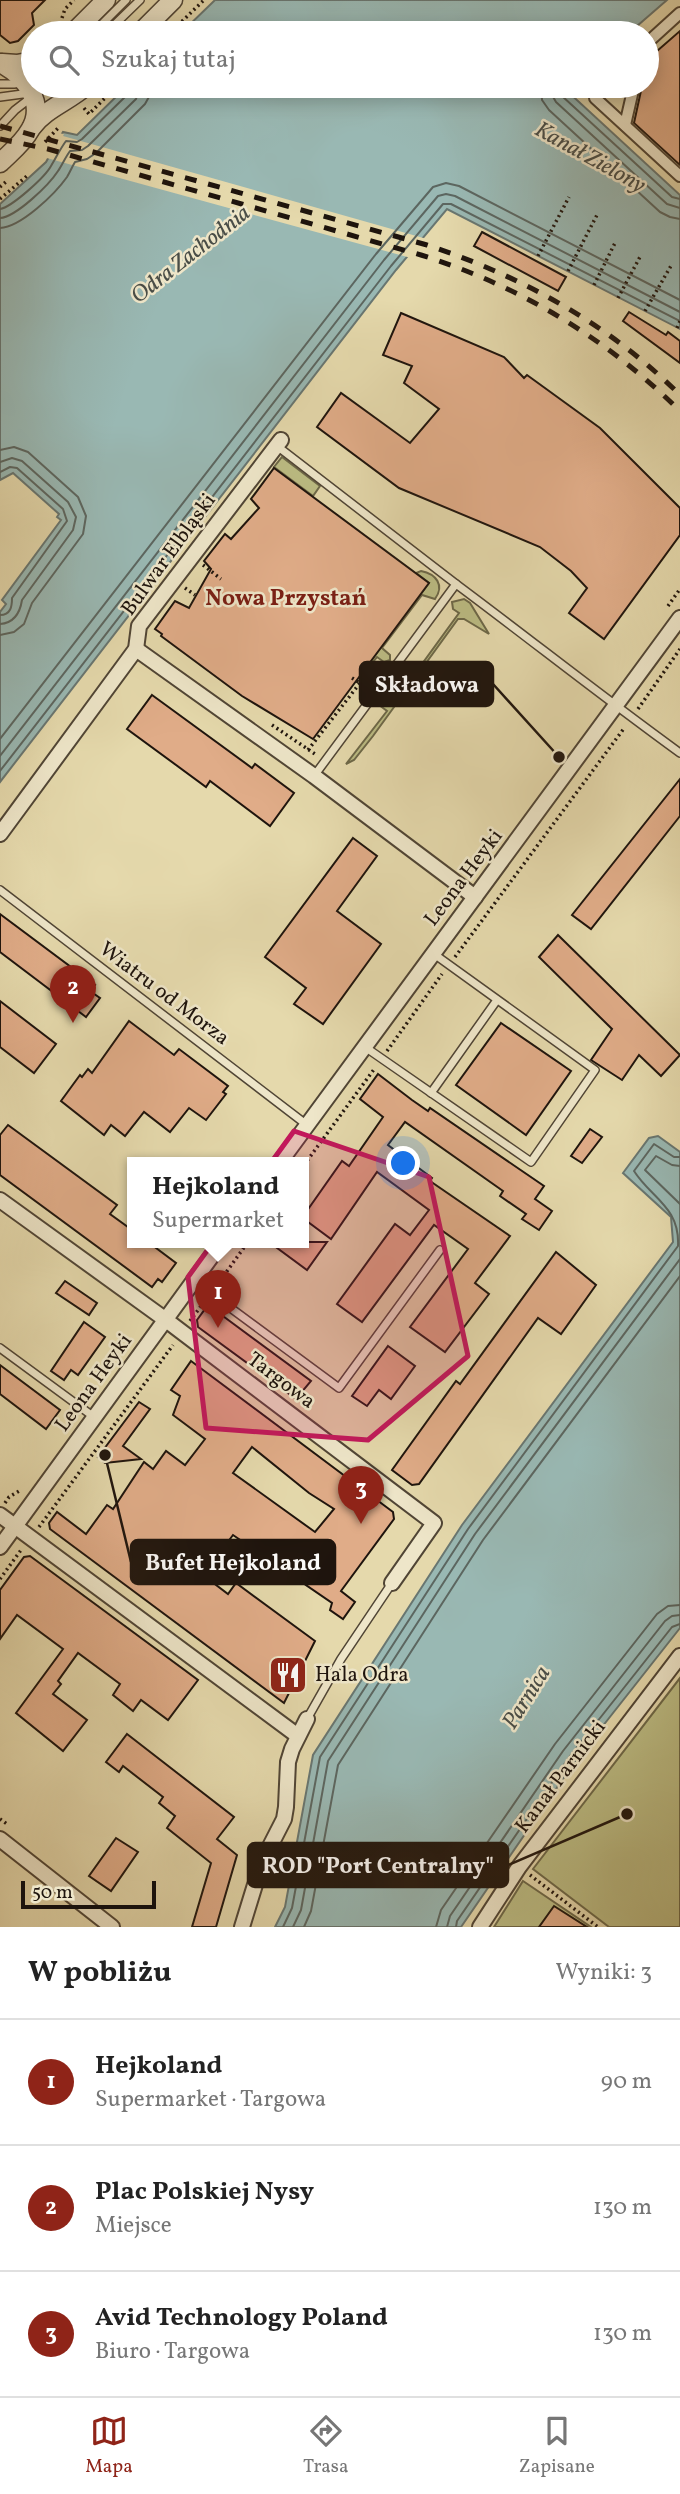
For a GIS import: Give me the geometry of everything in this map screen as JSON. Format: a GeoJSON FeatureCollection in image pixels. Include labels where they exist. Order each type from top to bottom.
{"type":"FeatureCollection","features":[{"type":"Feature","properties":{"kind":"street"},"geometry":{"type":"LineString","coordinates":[[85,21],[106,0]]}},
{"type":"Feature","properties":{"kind":"street"},"geometry":{"type":"LineString","coordinates":[[151,21],[173,0]]}},
{"type":"Feature","properties":{"kind":"street"},"geometry":{"type":"LineString","coordinates":[[659,32],[680,13]]}},
{"type":"Feature","properties":{"kind":"street"},"geometry":{"type":"LineString","coordinates":[[0,63],[21,63]]}},
{"type":"Feature","properties":{"kind":"street"},"geometry":{"type":"LineString","coordinates":[[0,63],[21,77]]}},
{"type":"Feature","properties":{"kind":"street"},"geometry":{"type":"LineString","coordinates":[[32,127],[35,98]]}},
{"type":"Feature","properties":{"kind":"street"},"geometry":{"type":"LineString","coordinates":[[8,168],[32,127],[46,113],[70,98]]}},
{"type":"Feature","properties":{"kind":"street"},"geometry":{"type":"LineString","coordinates":[[595,98],[680,176]]}},
{"type":"Feature","properties":{"kind":"street"},"geometry":{"type":"LineString","coordinates":[[625,125],[631,98]]}},
{"type":"Feature","properties":{"kind":"street","name":"Bulwar Elbląski"},"geometry":{"type":"LineString","coordinates":[[0,834],[136,649],[139,626],[279,443]]}},
{"type":"Feature","properties":{"kind":"street","name":"Leona Heyki"},"geometry":{"type":"LineString","coordinates":[[284,1157],[680,618]]}},
{"type":"Feature","properties":{"kind":"street"},"geometry":{"type":"LineString","coordinates":[[136,649],[314,776],[475,897]]}},
{"type":"Feature","properties":{"kind":"street","name":"Targowa"},"geometry":{"type":"LineString","coordinates":[[0,1200],[183,1332],[434,1523],[392,1583]]}},
{"type":"Feature","properties":{"kind":"street","name":"Leona Heyki"},"geometry":{"type":"LineString","coordinates":[[0,1547],[218,1248]]}},
{"type":"Feature","properties":{"kind":"street"},"geometry":{"type":"LineString","coordinates":[[0,1515],[298,1736]]}},
{"type":"Feature","properties":{"kind":"street","name":"Kanał Parnicki"},"geometry":{"type":"LineString","coordinates":[[480,1927],[519,1867],[680,1656]]}},
{"type":"Feature","properties":{"kind":"street"},"geometry":{"type":"LineString","coordinates":[[242,1927],[262,1861],[284,1819],[288,1762],[307,1719]]}},
{"type":"Feature","properties":{"kind":"street"},"geometry":{"type":"LineString","coordinates":[[0,1839],[112,1927]]}},
{"type":"Feature","properties":{"kind":"lane"},"geometry":{"type":"LineString","coordinates":[[105,21],[126,0]]}},
{"type":"Feature","properties":{"kind":"lane"},"geometry":{"type":"LineString","coordinates":[[118,21],[139,0]]}},
{"type":"Feature","properties":{"kind":"lane"},"geometry":{"type":"LineString","coordinates":[[0,84],[21,85]]}},
{"type":"Feature","properties":{"kind":"lane"},"geometry":{"type":"LineString","coordinates":[[2,98],[21,91]]}},
{"type":"Feature","properties":{"kind":"lane"},"geometry":{"type":"LineString","coordinates":[[0,126],[25,98]]}},
{"type":"Feature","properties":{"kind":"lane"},"geometry":{"type":"LineString","coordinates":[[279,443],[456,584],[680,753]]}},
{"type":"Feature","properties":{"kind":"lane"},"geometry":{"type":"LineString","coordinates":[[314,776],[456,584]]}},
{"type":"Feature","properties":{"kind":"lane","name":"Wiatru od Morza"},"geometry":{"type":"LineString","coordinates":[[0,890],[307,1125]]}},
{"type":"Feature","properties":{"kind":"lane"},"geometry":{"type":"LineString","coordinates":[[365,1047],[531,1162],[595,1070],[433,954]]}},
{"type":"Feature","properties":{"kind":"lane"},"geometry":{"type":"LineString","coordinates":[[431,1093],[497,1000]]}},
{"type":"Feature","properties":{"kind":"lane"},"geometry":{"type":"LineString","coordinates":[[194,1281],[339,1388],[440,1251]]}},
{"type":"Feature","properties":{"kind":"lane"},"geometry":{"type":"LineString","coordinates":[[0,1348],[95,1418]]}},
{"type":"Feature","properties":{"kind":"lane"},"geometry":{"type":"LineString","coordinates":[[307,1719],[341,1659],[392,1583]]}},
{"type":"Feature","properties":{"kind":"path"},"geometry":{"type":"LineString","coordinates":[[182,21],[204,0]]}},
{"type":"Feature","properties":{"kind":"path"},"geometry":{"type":"LineString","coordinates":[[82,107],[89,114],[105,98]]}},
{"type":"Feature","properties":{"kind":"path"},"geometry":{"type":"LineString","coordinates":[[39,148],[65,122]]}},
{"type":"Feature","properties":{"kind":"path"},"geometry":{"type":"LineString","coordinates":[[4,195],[0,188],[8,168]]}},
{"type":"Feature","properties":{"kind":"path"},"geometry":{"type":"LineString","coordinates":[[0,199],[28,175]]}},
{"type":"Feature","properties":{"kind":"path"},"geometry":{"type":"LineString","coordinates":[[538,256],[569,197]]}},
{"type":"Feature","properties":{"kind":"path"},"geometry":{"type":"LineString","coordinates":[[568,271],[598,213]]}},
{"type":"Feature","properties":{"kind":"path"},"geometry":{"type":"LineString","coordinates":[[594,285],[616,241]]}},
{"type":"Feature","properties":{"kind":"path"},"geometry":{"type":"LineString","coordinates":[[618,298],[641,255]]}},
{"type":"Feature","properties":{"kind":"path"},"geometry":{"type":"LineString","coordinates":[[645,311],[672,264]]}},
{"type":"Feature","properties":{"kind":"path"},"geometry":{"type":"LineString","coordinates":[[677,328],[680,321]]}},
{"type":"Feature","properties":{"kind":"path"},"geometry":{"type":"LineString","coordinates":[[191,557],[221,579]]}},
{"type":"Feature","properties":{"kind":"path"},"geometry":{"type":"LineString","coordinates":[[309,1159],[680,649]]}},
{"type":"Feature","properties":{"kind":"path"},"geometry":{"type":"LineString","coordinates":[[352,678],[374,694]]}},
{"type":"Feature","properties":{"kind":"path"},"geometry":{"type":"LineString","coordinates":[[308,750],[360,683]]}},
{"type":"Feature","properties":{"kind":"path"},"geometry":{"type":"LineString","coordinates":[[0,1579],[244,1248]]}},
{"type":"Feature","properties":{"kind":"path"},"geometry":{"type":"LineString","coordinates":[[519,1867],[598,1927]]}},
{"type":"Feature","properties":{"kind":"highlighted area"},"geometry":{"type":"Polygon","coordinates":[[[294,1131],[429,1177],[468,1356],[368,1440],[206,1428],[188,1277],[294,1131]]]}},
{"type":"Feature","properties":{"kind":"green space"},"geometry":{"type":"Polygon","coordinates":[[[282,457],[320,486],[313,496],[274,467],[282,457]]]}},
{"type":"Feature","properties":{"kind":"green space"},"geometry":{"type":"Polygon","coordinates":[[[421,571],[435,577],[439,585],[438,594],[435,599],[422,595],[382,648],[390,655],[390,660],[384,662],[377,657],[370,662],[429,583],[416,573],[421,571]]]}},
{"type":"Feature","properties":{"kind":"green space"},"geometry":{"type":"Polygon","coordinates":[[[464,599],[470,603],[489,634],[464,619],[458,619],[373,736],[354,760],[346,764],[387,711],[378,701],[406,662],[419,668],[459,613],[453,609],[452,602],[464,599]]]}},
{"type":"Feature","properties":{"kind":"green space"},"geometry":{"type":"Polygon","coordinates":[[[680,1678],[680,1927],[609,1927],[533,1869],[680,1678]]]}},
{"type":"Feature","properties":{"kind":"green space"},"geometry":{"type":"Polygon","coordinates":[[[523,1881],[591,1927],[494,1927],[523,1881]]]}},
{"type":"Feature","properties":{"kind":"water"},"geometry":{"type":"Polygon","coordinates":[[[215,0],[667,0],[643,21],[193,21],[215,0]]]}},
{"type":"Feature","properties":{"kind":"water"},"geometry":{"type":"Polygon","coordinates":[[[115,98],[575,98],[680,195],[680,329],[447,209],[396,270],[0,782],[0,612],[6,604],[2,600],[61,520],[57,517],[59,514],[13,473],[0,480],[0,204],[46,162],[63,132],[77,135],[115,98]]]}},
{"type":"Feature","properties":{"kind":"water","name":"Parnica"},"geometry":{"type":"Polygon","coordinates":[[[658,1136],[680,1152],[680,1628],[576,1760],[461,1927],[275,1927],[285,1907],[313,1755],[462,1525],[673,1242],[671,1217],[623,1173],[649,1138],[658,1136]]]}},
{"type":"Feature","properties":{"kind":"pier"},"geometry":{"type":"Polygon","coordinates":[[[58,133],[427,239],[411,258],[43,157],[58,133]]]}},
{"type":"Feature","properties":{"kind":"building"},"geometry":{"type":"Polygon","coordinates":[[[0,0],[45,0],[32,13],[33,21],[21,21],[21,38],[18,41],[10,43],[0,35],[0,0]]]}},
{"type":"Feature","properties":{"kind":"building"},"geometry":{"type":"Polygon","coordinates":[[[680,31],[680,165],[634,123],[639,98],[659,98],[659,49],[680,31]]]}},
{"type":"Feature","properties":{"kind":"building"},"geometry":{"type":"Polygon","coordinates":[[[482,232],[566,277],[558,291],[474,246],[482,232]]]}},
{"type":"Feature","properties":{"kind":"building"},"geometry":{"type":"Polygon","coordinates":[[[629,312],[680,341],[680,363],[623,321],[629,312]]]}},
{"type":"Feature","properties":{"kind":"building"},"geometry":{"type":"Polygon","coordinates":[[[401,313],[504,357],[524,378],[527,375],[600,428],[680,508],[680,535],[604,639],[569,613],[587,588],[571,571],[540,547],[399,488],[317,427],[341,393],[410,443],[439,409],[404,383],[412,366],[383,355],[401,313]]]}},
{"type":"Feature","properties":{"kind":"building"},"geometry":{"type":"Polygon","coordinates":[[[274,468],[429,583],[313,739],[242,696],[155,629],[175,601],[189,608],[211,569],[204,561],[225,534],[231,539],[259,508],[251,499],[274,468]]]}},
{"type":"Feature","properties":{"kind":"building"},"geometry":{"type":"Polygon","coordinates":[[[152,695],[252,768],[255,764],[294,793],[270,826],[210,781],[206,787],[127,729],[152,695]]]}},
{"type":"Feature","properties":{"kind":"building"},"geometry":{"type":"Polygon","coordinates":[[[680,779],[680,816],[591,929],[572,915],[680,779]]]}},
{"type":"Feature","properties":{"kind":"building"},"geometry":{"type":"Polygon","coordinates":[[[353,838],[377,856],[337,911],[381,944],[323,1024],[294,1004],[306,988],[265,957],[353,838]]]}},
{"type":"Feature","properties":{"kind":"building"},"geometry":{"type":"Polygon","coordinates":[[[0,914],[95,985],[90,991],[100,998],[86,1017],[0,952],[0,914]]]}},
{"type":"Feature","properties":{"kind":"building"},"geometry":{"type":"Polygon","coordinates":[[[558,935],[680,1055],[661,1076],[639,1055],[622,1080],[591,1060],[612,1029],[539,957],[558,935]]]}},
{"type":"Feature","properties":{"kind":"building"},"geometry":{"type":"Polygon","coordinates":[[[0,1001],[56,1044],[34,1073],[0,1047],[0,1001]]]}},
{"type":"Feature","properties":{"kind":"building"},"geometry":{"type":"Polygon","coordinates":[[[129,1021],[174,1055],[179,1049],[228,1086],[223,1092],[226,1094],[206,1120],[189,1108],[170,1132],[144,1112],[125,1136],[111,1125],[104,1135],[61,1101],[80,1075],[82,1077],[88,1069],[92,1073],[129,1021]]]}},
{"type":"Feature","properties":{"kind":"building"},"geometry":{"type":"Polygon","coordinates":[[[501,1023],[571,1071],[526,1135],[456,1085],[501,1023]]]}},
{"type":"Feature","properties":{"kind":"building"},"geometry":{"type":"Polygon","coordinates":[[[378,1074],[428,1111],[430,1108],[544,1186],[535,1199],[552,1211],[539,1230],[522,1219],[526,1214],[500,1196],[503,1191],[405,1122],[388,1145],[432,1178],[430,1181],[510,1236],[475,1283],[489,1294],[445,1352],[410,1327],[468,1249],[434,1225],[362,1322],[337,1304],[395,1224],[410,1235],[429,1210],[377,1172],[331,1239],[309,1223],[309,1208],[342,1161],[349,1166],[383,1117],[360,1099],[378,1074]]]}},
{"type":"Feature","properties":{"kind":"building"},"geometry":{"type":"Polygon","coordinates":[[[8,1125],[117,1205],[110,1214],[127,1226],[127,1248],[156,1248],[176,1263],[162,1282],[158,1279],[152,1287],[0,1175],[0,1135],[8,1125]]]}},
{"type":"Feature","properties":{"kind":"building"},"geometry":{"type":"Polygon","coordinates":[[[590,1129],[602,1137],[582,1163],[571,1156],[590,1129]]]}},
{"type":"Feature","properties":{"kind":"building"},"geometry":{"type":"Polygon","coordinates":[[[309,1242],[327,1242],[307,1270],[277,1248],[309,1248],[309,1242]]]}},
{"type":"Feature","properties":{"kind":"building"},"geometry":{"type":"Polygon","coordinates":[[[556,1252],[596,1285],[561,1334],[538,1318],[419,1484],[412,1485],[392,1470],[456,1381],[460,1384],[556,1252]]]}},
{"type":"Feature","properties":{"kind":"building"},"geometry":{"type":"Polygon","coordinates":[[[65,1281],[97,1303],[89,1315],[56,1293],[65,1281]]]}},
{"type":"Feature","properties":{"kind":"building"},"geometry":{"type":"Polygon","coordinates":[[[208,1305],[311,1381],[296,1399],[198,1327],[197,1320],[208,1305]]]}},
{"type":"Feature","properties":{"kind":"building"},"geometry":{"type":"Polygon","coordinates":[[[84,1322],[105,1337],[78,1375],[71,1370],[64,1380],[51,1371],[84,1322]]]}},
{"type":"Feature","properties":{"kind":"building"},"geometry":{"type":"Polygon","coordinates":[[[388,1346],[415,1366],[391,1399],[379,1390],[367,1406],[352,1396],[388,1346]]]}},
{"type":"Feature","properties":{"kind":"building"},"geometry":{"type":"Polygon","coordinates":[[[191,1361],[393,1512],[394,1519],[341,1591],[355,1602],[343,1619],[330,1610],[332,1603],[233,1535],[203,1575],[228,1594],[236,1583],[315,1641],[284,1703],[50,1529],[49,1523],[57,1512],[86,1534],[107,1505],[113,1509],[144,1462],[153,1469],[166,1451],[185,1465],[205,1439],[173,1415],[180,1396],[171,1390],[191,1361]],[[252,1447],[233,1473],[315,1532],[334,1509],[309,1493],[252,1447]]]}},
{"type":"Feature","properties":{"kind":"building"},"geometry":{"type":"Polygon","coordinates":[[[0,1365],[60,1410],[46,1429],[0,1394],[0,1365]]]}},
{"type":"Feature","properties":{"kind":"building"},"geometry":{"type":"Polygon","coordinates":[[[139,1402],[150,1409],[123,1446],[141,1459],[105,1463],[98,1457],[139,1402]]]}},
{"type":"Feature","properties":{"kind":"building"},"geometry":{"type":"Polygon","coordinates":[[[30,1556],[198,1680],[168,1720],[141,1700],[133,1711],[113,1695],[120,1684],[78,1653],[58,1681],[61,1684],[53,1694],[87,1720],[63,1751],[16,1713],[63,1649],[17,1615],[0,1639],[0,1590],[24,1557],[30,1556]]]}},
{"type":"Feature","properties":{"kind":"building"},"geometry":{"type":"Polygon","coordinates":[[[127,1734],[234,1817],[217,1839],[237,1855],[216,1927],[192,1927],[211,1863],[167,1828],[175,1816],[159,1803],[163,1797],[123,1766],[119,1772],[106,1762],[127,1734]]]}},
{"type":"Feature","properties":{"kind":"building"},"geometry":{"type":"Polygon","coordinates":[[[116,1838],[138,1852],[111,1891],[89,1876],[116,1838]]]}},
{"type":"Feature","properties":{"kind":"building"},"geometry":{"type":"Polygon","coordinates":[[[554,1906],[587,1927],[539,1927],[554,1906]]]}},
{"type":"Feature","properties":{"kind":"railway"},"geometry":{"type":"LineString","coordinates":[[0,126],[462,257],[530,287],[594,325],[653,369],[680,395]]}},
{"type":"Feature","properties":{"kind":"railway"},"geometry":{"type":"LineString","coordinates":[[0,139],[48,149],[421,255],[458,268],[493,282],[560,317],[622,360],[680,411]]}},
{"type":"Feature","properties":{"kind":"place","name":"Składowa"},"geometry":{"type":"Point","coordinates":[559,757]}},
{"type":"Feature","properties":{"kind":"place","name":"Plac Polskiej Nysy"},"geometry":{"type":"Point","coordinates":[73,1023]}},
{"type":"Feature","properties":{"kind":"place","name":"Hejkoland"},"geometry":{"type":"Point","coordinates":[218,1328]}},
{"type":"Feature","properties":{"kind":"place","name":"Bufet Hejkoland"},"geometry":{"type":"Point","coordinates":[105,1455]}},
{"type":"Feature","properties":{"kind":"place","name":"Avid Technology Poland"},"geometry":{"type":"Point","coordinates":[361,1524]}},
{"type":"Feature","properties":{"kind":"place","name":"Hala Odra"},"geometry":{"type":"Point","coordinates":[288,1675]}},
{"type":"Feature","properties":{"kind":"place","name":"ROD \"Port Centralny\""},"geometry":{"type":"Point","coordinates":[627,1814]}},
{"type":"Feature","properties":{"kind":"district","name":"Nowa Przystań"},"geometry":{"type":"Point","coordinates":[286,599]}},
{"type":"Feature","properties":{"kind":"water label","name":"Kanał Zielony"},"geometry":{"type":"Point","coordinates":[590,158]}},
{"type":"Feature","properties":{"kind":"water label","name":"Odra Zachodnia"},"geometry":{"type":"Point","coordinates":[191,255]}}]}
